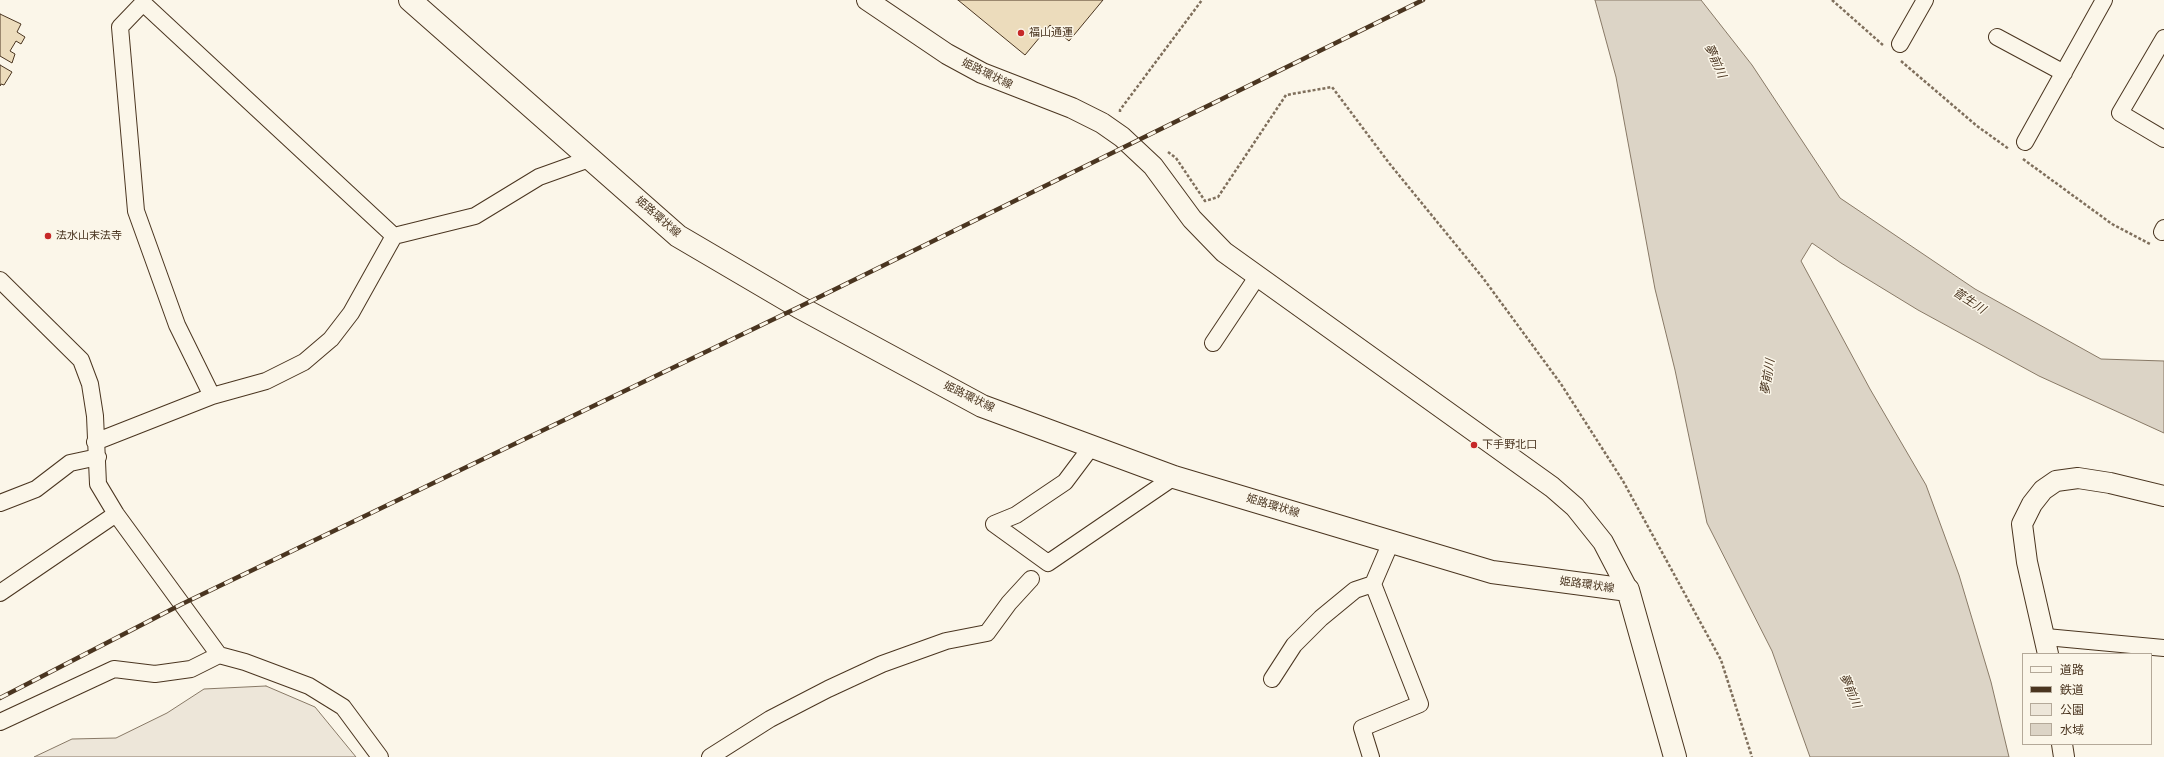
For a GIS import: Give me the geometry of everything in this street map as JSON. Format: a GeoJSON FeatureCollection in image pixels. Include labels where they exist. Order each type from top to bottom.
{"type":"FeatureCollection","features":[{"type":"Feature","properties":{"kind":"main road","name":"姫路環状線"},"geometry":{"type":"LineString","coordinates":[[410,0],[592,158],[678,236],[799,307],[982,406],[1174,477],[1492,572],[1628,590],[1675,757]]}},
{"type":"Feature","properties":{"kind":"street","name":"姫路環状線"},"geometry":{"type":"LineString","coordinates":[[867,0],[947,54],[982,73],[1072,108],[1112,130],[1152,166],[1192,219],[1224,252],[1552,487],[1575,507],[1604,542],[1628,590]]}},
{"type":"Feature","properties":{"kind":"street"},"geometry":{"type":"LineString","coordinates":[[1895,50],[1925,0]]}},
{"type":"Feature","properties":{"kind":"street"},"geometry":{"type":"LineString","coordinates":[[2020,148],[2064,73],[2104,0]]}},
{"type":"Feature","properties":{"kind":"street"},"geometry":{"type":"LineString","coordinates":[[212,396],[177,325],[136,211],[120,28],[143,3],[394,236]]}},
{"type":"Feature","properties":{"kind":"street"},"geometry":{"type":"LineString","coordinates":[[1997,37],[2064,73]]}},
{"type":"Feature","properties":{"kind":"street"},"geometry":{"type":"LineString","coordinates":[[2164,38],[2120,113],[2164,139]]}},
{"type":"Feature","properties":{"kind":"street"},"geometry":{"type":"LineString","coordinates":[[0,503],[36,489],[70,462],[97,449],[212,396],[266,381],[304,362],[331,339],[351,313],[394,236],[475,216],[539,177],[592,158]]}},
{"type":"Feature","properties":{"kind":"street"},"geometry":{"type":"LineString","coordinates":[[1213,343],[1257,277]]}},
{"type":"Feature","properties":{"kind":"street"},"geometry":{"type":"LineString","coordinates":[[0,280],[81,360],[90,384],[96,416],[98,484],[116,514],[219,655],[245,662],[308,686],[343,707],[380,757]]}},
{"type":"Feature","properties":{"kind":"street"},"geometry":{"type":"LineString","coordinates":[[1092,446],[1065,482],[1016,515],[994,524],[1048,563],[1174,477]]}},
{"type":"Feature","properties":{"kind":"street"},"geometry":{"type":"LineString","coordinates":[[2164,496],[2110,483],[2078,478],[2056,481],[2043,490],[2035,499],[2022,524],[2026,562],[2047,645],[2164,648]]}},
{"type":"Feature","properties":{"kind":"street"},"geometry":{"type":"LineString","coordinates":[[0,594],[116,514]]}},
{"type":"Feature","properties":{"kind":"street"},"geometry":{"type":"LineString","coordinates":[[1371,757],[1362,728],[1420,704],[1373,584],[1391,542]]}},
{"type":"Feature","properties":{"kind":"street"},"geometry":{"type":"LineString","coordinates":[[710,757],[770,720],[828,689],[875,667],[946,641],[987,633],[1009,603],[1031,579]]}},
{"type":"Feature","properties":{"kind":"street"},"geometry":{"type":"LineString","coordinates":[[1272,680],[1294,645],[1321,618],[1355,590],[1373,584]]}},
{"type":"Feature","properties":{"kind":"street"},"geometry":{"type":"LineString","coordinates":[[0,722],[114,669],[155,674],[191,669],[219,655]]}},
{"type":"Feature","properties":{"kind":"street"},"geometry":{"type":"LineString","coordinates":[[2062,745],[2064,757]]}},
{"type":"Feature","properties":{"kind":"path"},"geometry":{"type":"LineString","coordinates":[[1122,115],[1120,110],[1202,0]]}},
{"type":"Feature","properties":{"kind":"path"},"geometry":{"type":"LineString","coordinates":[[1832,0],[1895,50],[1977,126],[2020,148]]}},
{"type":"Feature","properties":{"kind":"path"},"geometry":{"type":"LineString","coordinates":[[1164,150],[1176,158],[1205,201],[1218,197],[1286,95],[1332,87],[1389,163],[1483,278],[1561,384],[1623,481],[1721,660],[1752,757]]}},
{"type":"Feature","properties":{"kind":"path"},"geometry":{"type":"LineString","coordinates":[[2022,158],[2112,224],[2151,245]]}},
{"type":"Feature","properties":{"kind":"green space"},"geometry":{"type":"Polygon","coordinates":[[[266,686],[315,707],[356,757],[34,757],[72,739],[116,738],[167,713],[204,689],[266,686]]]}},
{"type":"Feature","properties":{"kind":"water"},"geometry":{"type":"Polygon","coordinates":[[[1595,0],[1701,0],[1752,65],[1840,198],[1975,289],[2101,359],[2164,361],[2164,433],[2039,376],[1918,310],[1841,263],[1812,243],[1801,261],[1870,389],[1926,485],[1959,575],[1991,682],[2009,757],[1810,757],[1772,651],[1707,523],[1675,370],[1655,289],[1616,77],[1595,0]]]}},
{"type":"Feature","properties":{"kind":"building","name":"福山通運"},"geometry":{"type":"Polygon","coordinates":[[[958,0],[1103,0],[1069,41],[1050,25],[1025,55],[958,0]]]}},
{"type":"Feature","properties":{"kind":"building"},"geometry":{"type":"Polygon","coordinates":[[[0,14],[21,24],[17,32],[25,37],[21,44],[16,41],[10,51],[15,54],[12,63],[0,56],[0,14]]]}},
{"type":"Feature","properties":{"kind":"building"},"geometry":{"type":"Polygon","coordinates":[[[0,65],[12,72],[4,85],[1,84],[0,86],[0,65]]]}},
{"type":"Feature","properties":{"kind":"railway"},"geometry":{"type":"LineString","coordinates":[[0,698],[182,604],[799,307],[1423,0]]}},
{"type":"Feature","properties":{"kind":"place","name":"福山通運"},"geometry":{"type":"Point","coordinates":[1021,33]}},
{"type":"Feature","properties":{"kind":"place","name":"法水山末法寺"},"geometry":{"type":"Point","coordinates":[48,236]}},
{"type":"Feature","properties":{"kind":"place","name":"下手野北口"},"geometry":{"type":"Point","coordinates":[1474,445]}},
{"type":"Feature","properties":{"kind":"water label","name":"夢前川"},"geometry":{"type":"Point","coordinates":[1715,61]}},
{"type":"Feature","properties":{"kind":"water label","name":"菅生川"},"geometry":{"type":"Point","coordinates":[1969,301]}},
{"type":"Feature","properties":{"kind":"water label","name":"夢前川"},"geometry":{"type":"Point","coordinates":[1768,377]}},
{"type":"Feature","properties":{"kind":"water label","name":"夢前川"},"geometry":{"type":"Point","coordinates":[1850,691]}}]}
